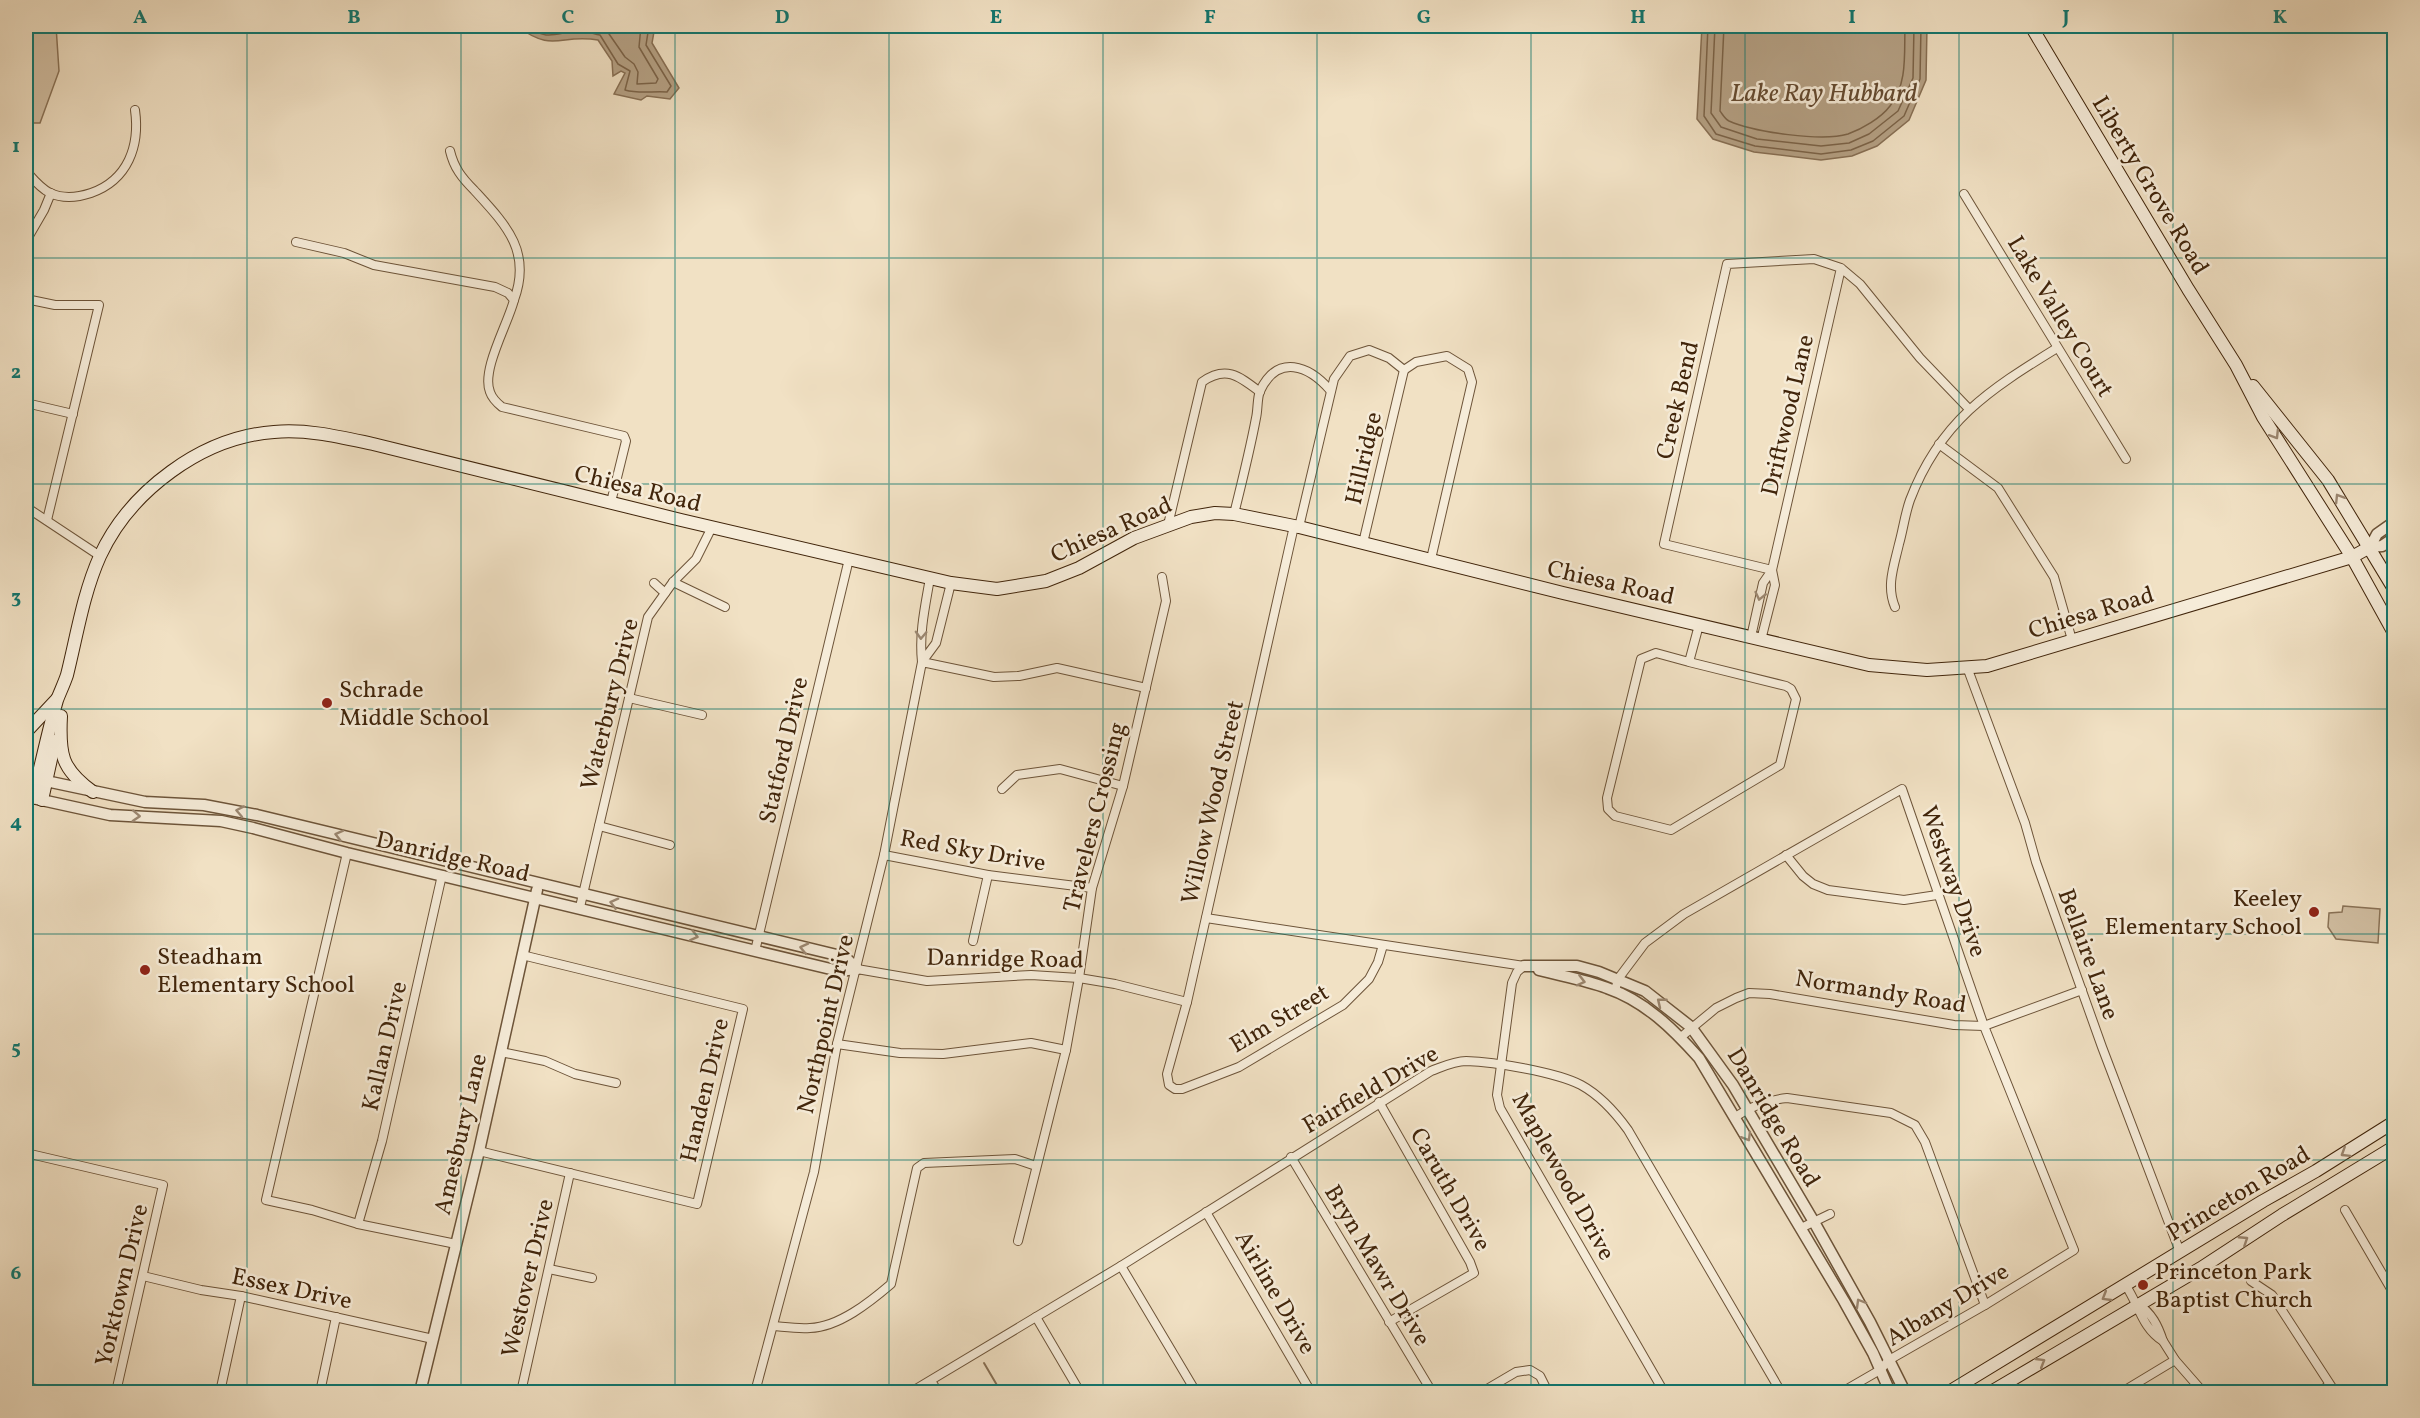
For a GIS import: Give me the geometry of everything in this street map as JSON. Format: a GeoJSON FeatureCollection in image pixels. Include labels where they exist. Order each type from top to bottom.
{"type":"FeatureCollection","features":[{"type":"Feature","properties":{"kind":"main road","name":"Liberty Grove Road"},"geometry":{"type":"LineString","coordinates":[[2031,26],[2236,366],[2263,417],[2352,557],[2394,633]]}},
{"type":"Feature","properties":{"kind":"main road","name":"Liberty Grove Road"},"geometry":{"type":"LineString","coordinates":[[2236,366],[2328,480],[2394,589]]}},
{"type":"Feature","properties":{"kind":"main road","name":"Chiesa Road"},"geometry":{"type":"LineString","coordinates":[[36,779],[61,716],[66,678],[81,614],[100,556],[134,504],[166,475],[205,452],[230,442],[272,432],[326,434],[951,583],[1008,589],[1046,581],[1079,568],[1134,538],[1191,517],[1215,513],[1234,514],[1756,638],[1885,667],[1927,670],[1987,666],[2352,557],[2370,547]]}},
{"type":"Feature","properties":{"kind":"main road","name":"Chiesa Road"},"geometry":{"type":"LineString","coordinates":[[34,798],[36,779],[57,699],[66,678]]}},
{"type":"Feature","properties":{"kind":"main road"},"geometry":{"type":"LineString","coordinates":[[26,732],[57,699]]}},
{"type":"Feature","properties":{"kind":"main road"},"geometry":{"type":"LineString","coordinates":[[61,716],[59,743],[64,762],[77,780],[93,792]]}},
{"type":"Feature","properties":{"kind":"main road","name":"Princeton Road"},"geometry":{"type":"LineString","coordinates":[[1949,1392],[2394,1122]]}},
{"type":"Feature","properties":{"kind":"main road","name":"Princeton Road"},"geometry":{"type":"LineString","coordinates":[[1991,1392],[2201,1268],[2394,1147]]}},
{"type":"Feature","properties":{"kind":"main road"},"geometry":{"type":"LineString","coordinates":[[2316,1171],[2331,1185]]}},
{"type":"Feature","properties":{"kind":"main road"},"geometry":{"type":"LineString","coordinates":[[1997,1363],[2009,1382]]}},
{"type":"Feature","properties":{"kind":"street"},"geometry":{"type":"LineString","coordinates":[[26,171],[51,193],[68,197],[81,196],[115,182],[125,170],[136,139],[135,110]]}},
{"type":"Feature","properties":{"kind":"street"},"geometry":{"type":"LineString","coordinates":[[450,151],[452,162],[459,174],[490,208],[514,241],[520,257],[520,269],[510,317],[488,371],[490,392],[502,407],[624,436],[626,441],[611,502]]}},
{"type":"Feature","properties":{"kind":"street"},"geometry":{"type":"LineString","coordinates":[[26,240],[51,193]]}},
{"type":"Feature","properties":{"kind":"street","name":"Lake Valley Court"},"geometry":{"type":"LineString","coordinates":[[1964,194],[2126,459]]}},
{"type":"Feature","properties":{"kind":"street"},"geometry":{"type":"LineString","coordinates":[[296,242],[344,253],[374,265],[495,287],[504,290],[514,300]]}},
{"type":"Feature","properties":{"kind":"street","name":"Creek Bend"},"geometry":{"type":"LineString","coordinates":[[1772,570],[1664,544],[1727,264],[1814,259],[1841,268]]}},
{"type":"Feature","properties":{"kind":"street"},"geometry":{"type":"LineString","coordinates":[[1841,268],[1860,284],[1920,358],[1969,409]]}},
{"type":"Feature","properties":{"kind":"street","name":"Driftwood Lane"},"geometry":{"type":"LineString","coordinates":[[1756,638],[1763,583],[1772,570],[1841,268]]}},
{"type":"Feature","properties":{"kind":"street"},"geometry":{"type":"LineString","coordinates":[[26,299],[55,305],[99,305],[47,520]]}},
{"type":"Feature","properties":{"kind":"street"},"geometry":{"type":"LineString","coordinates":[[1895,607],[1890,585],[1909,501],[1928,460],[1969,409],[2011,376],[2057,348]]}},
{"type":"Feature","properties":{"kind":"street","name":"Willow Wood Street"},"geometry":{"type":"LineString","coordinates":[[1169,1085],[1167,1074],[1187,1002],[1296,527],[1330,390],[1334,379],[1350,356],[1369,350],[1389,358],[1404,370]]}},
{"type":"Feature","properties":{"kind":"street"},"geometry":{"type":"LineString","coordinates":[[1404,370],[1416,362],[1446,356],[1468,369],[1472,382],[1431,559]]}},
{"type":"Feature","properties":{"kind":"street"},"geometry":{"type":"LineString","coordinates":[[1234,514],[1257,416],[1260,392],[1271,376],[1281,369],[1298,366],[1309,371],[1330,390]]}},
{"type":"Feature","properties":{"kind":"street","name":"Hillridge"},"geometry":{"type":"LineString","coordinates":[[1363,543],[1404,370]]}},
{"type":"Feature","properties":{"kind":"street"},"geometry":{"type":"LineString","coordinates":[[1168,525],[1202,382],[1213,374],[1227,373],[1239,376],[1260,392]]}},
{"type":"Feature","properties":{"kind":"street"},"geometry":{"type":"LineString","coordinates":[[26,403],[73,414]]}},
{"type":"Feature","properties":{"kind":"street"},"geometry":{"type":"LineString","coordinates":[[1939,444],[1998,488],[2054,578],[2072,640]]}},
{"type":"Feature","properties":{"kind":"street"},"geometry":{"type":"LineString","coordinates":[[26,507],[100,556]]}},
{"type":"Feature","properties":{"kind":"street"},"geometry":{"type":"LineString","coordinates":[[2370,547],[2377,534],[2394,522]]}},
{"type":"Feature","properties":{"kind":"street","name":"Waterbury Drive"},"geometry":{"type":"LineString","coordinates":[[580,908],[648,617],[673,582],[696,559],[712,527]]}},
{"type":"Feature","properties":{"kind":"street"},"geometry":{"type":"LineString","coordinates":[[2370,547],[2382,546],[2394,538]]}},
{"type":"Feature","properties":{"kind":"street","name":"Statford Drive"},"geometry":{"type":"LineString","coordinates":[[755,951],[849,559]]}},
{"type":"Feature","properties":{"kind":"street","name":"Travelers Crossing"},"geometry":{"type":"LineString","coordinates":[[1018,1241],[1066,1050],[1092,888],[1123,786],[1166,601],[1162,577]]}},
{"type":"Feature","properties":{"kind":"street","name":"Northpoint Drive"},"geometry":{"type":"LineString","coordinates":[[755,1392],[814,1172],[837,1044],[884,855],[922,662],[921,625],[930,578]]}},
{"type":"Feature","properties":{"kind":"street"},"geometry":{"type":"LineString","coordinates":[[673,582],[725,607]]}},
{"type":"Feature","properties":{"kind":"street"},"geometry":{"type":"LineString","coordinates":[[654,583],[665,593]]}},
{"type":"Feature","properties":{"kind":"street","name":"Northpoint Drive"},"geometry":{"type":"LineString","coordinates":[[922,662],[936,643],[951,583]]}},
{"type":"Feature","properties":{"kind":"street"},"geometry":{"type":"LineString","coordinates":[[1689,662],[1699,625]]}},
{"type":"Feature","properties":{"kind":"street"},"geometry":{"type":"LineString","coordinates":[[1656,653],[1689,662],[1791,689],[1796,699],[1780,765],[1671,830],[1616,816],[1608,809],[1607,798],[1641,659],[1656,653]]}},
{"type":"Feature","properties":{"kind":"street"},"geometry":{"type":"LineString","coordinates":[[922,662],[994,677],[1019,676],[1057,668],[1146,688]]}},
{"type":"Feature","properties":{"kind":"street","name":"Bellaire Lane"},"geometry":{"type":"LineString","coordinates":[[1967,667],[2025,823],[2036,862],[2102,1047],[2180,1252]]}},
{"type":"Feature","properties":{"kind":"street"},"geometry":{"type":"LineString","coordinates":[[629,698],[702,715]]}},
{"type":"Feature","properties":{"kind":"street"},"geometry":{"type":"LineString","coordinates":[[1002,789],[1017,775],[1060,769],[1123,786]]}},
{"type":"Feature","properties":{"kind":"street","name":"Danridge Road"},"geometry":{"type":"LineString","coordinates":[[36,779],[145,802],[204,805],[238,810],[845,957],[857,969]]}},
{"type":"Feature","properties":{"kind":"street"},"geometry":{"type":"LineString","coordinates":[[74,787],[79,793],[84,809]]}},
{"type":"Feature","properties":{"kind":"street","name":"Westway Drive"},"geometry":{"type":"LineString","coordinates":[[1615,991],[1618,979],[1645,943],[1668,925],[1902,789],[1984,1026],[2074,1250]]}},
{"type":"Feature","properties":{"kind":"street","name":"Danridge Road"},"geometry":{"type":"LineString","coordinates":[[34,798],[101,813],[221,821],[839,971],[857,969],[927,981],[1031,975],[1079,978],[1115,984],[1187,1002]]}},
{"type":"Feature","properties":{"kind":"street"},"geometry":{"type":"LineString","coordinates":[[101,813],[115,802],[145,802]]}},
{"type":"Feature","properties":{"kind":"street"},"geometry":{"type":"LineString","coordinates":[[599,826],[670,845]]}},
{"type":"Feature","properties":{"kind":"street"},"geometry":{"type":"LineString","coordinates":[[347,853],[266,1200],[312,1210],[358,1224],[456,1244]]}},
{"type":"Feature","properties":{"kind":"street","name":"Red Sky Drive"},"geometry":{"type":"LineString","coordinates":[[884,855],[988,875],[1092,888]]}},
{"type":"Feature","properties":{"kind":"street"},"geometry":{"type":"LineString","coordinates":[[1786,855],[1803,876],[1813,884],[1828,890],[1904,900],[1937,895]]}},
{"type":"Feature","properties":{"kind":"street","name":"Kallan Drive"},"geometry":{"type":"LineString","coordinates":[[358,1224],[382,1141],[442,875]]}},
{"type":"Feature","properties":{"kind":"street"},"geometry":{"type":"LineString","coordinates":[[973,941],[988,875]]}},
{"type":"Feature","properties":{"kind":"street","name":"Amesbury Lane"},"geometry":{"type":"LineString","coordinates":[[420,1392],[479,1151],[538,884]]}},
{"type":"Feature","properties":{"kind":"street","name":"Danridge Road"},"geometry":{"type":"LineString","coordinates":[[1206,918],[1524,966],[1615,991],[1642,1005],[1681,1037],[1700,1058],[1802,1228],[1868,1344],[1890,1392]]}},
{"type":"Feature","properties":{"kind":"street","name":"Elm Street"},"geometry":{"type":"LineString","coordinates":[[1169,1085],[1175,1089],[1182,1089],[1239,1067],[1343,1005],[1369,979],[1378,962],[1383,945]]}},
{"type":"Feature","properties":{"kind":"street","name":"Handen Drive"},"geometry":{"type":"LineString","coordinates":[[522,955],[743,1009],[697,1204],[570,1173]]}},
{"type":"Feature","properties":{"kind":"street","name":"Danridge Road"},"geometry":{"type":"LineString","coordinates":[[1524,966],[1577,966],[1618,979],[1655,997],[1691,1027],[1733,1085],[1814,1222],[1870,1322],[1905,1392]]}},
{"type":"Feature","properties":{"kind":"street","name":"Maplewood Drive"},"geometry":{"type":"LineString","coordinates":[[1524,966],[1517,972],[1512,983],[1500,1065],[1497,1095],[1504,1118],[1664,1392]]}},
{"type":"Feature","properties":{"kind":"street","name":"Normandy Road"},"geometry":{"type":"LineString","coordinates":[[1681,1037],[1716,1008],[1749,993],[1770,994],[1954,1025],[1984,1026],[2082,990]]}},
{"type":"Feature","properties":{"kind":"street"},"geometry":{"type":"LineString","coordinates":[[837,1044],[900,1053],[943,1054],[1031,1043],[1066,1050]]}},
{"type":"Feature","properties":{"kind":"street"},"geometry":{"type":"LineString","coordinates":[[501,1052],[545,1060],[575,1074],[616,1083]]}},
{"type":"Feature","properties":{"kind":"street","name":"Fairfield Drive"},"geometry":{"type":"LineString","coordinates":[[912,1392],[1121,1266],[1379,1102],[1431,1071],[1450,1063],[1466,1061],[1500,1065],[1559,1077],[1580,1085],[1613,1110],[1655,1175],[1782,1392]]}},
{"type":"Feature","properties":{"kind":"street"},"geometry":{"type":"LineString","coordinates":[[1735,1118],[1746,1109],[1774,1099],[1787,1098],[1891,1113],[1915,1125],[1924,1142],[1985,1305]]}},
{"type":"Feature","properties":{"kind":"street","name":"Caruth Drive"},"geometry":{"type":"LineString","coordinates":[[1379,1102],[1470,1262],[1474,1273],[1389,1322]]}},
{"type":"Feature","properties":{"kind":"street"},"geometry":{"type":"LineString","coordinates":[[479,1151],[570,1173]]}},
{"type":"Feature","properties":{"kind":"street","name":"Yorktown Drive"},"geometry":{"type":"LineString","coordinates":[[26,1154],[163,1185],[116,1392]]}},
{"type":"Feature","properties":{"kind":"street","name":"Bryn Mawr Drive"},"geometry":{"type":"LineString","coordinates":[[1291,1158],[1432,1392]]}},
{"type":"Feature","properties":{"kind":"street"},"geometry":{"type":"LineString","coordinates":[[773,1326],[812,1328],[835,1322],[879,1295],[891,1284],[917,1168],[924,1163],[1015,1159],[1036,1166]]}},
{"type":"Feature","properties":{"kind":"street","name":"Westover Drive"},"geometry":{"type":"LineString","coordinates":[[521,1392],[570,1173]]}},
{"type":"Feature","properties":{"kind":"street"},"geometry":{"type":"LineString","coordinates":[[2344,1210],[2394,1294]]}},
{"type":"Feature","properties":{"kind":"street","name":"Airline Drive"},"geometry":{"type":"LineString","coordinates":[[1206,1212],[1311,1392]]}},
{"type":"Feature","properties":{"kind":"street"},"geometry":{"type":"LineString","coordinates":[[1802,1228],[1830,1214]]}},
{"type":"Feature","properties":{"kind":"street","name":"Albany Drive"},"geometry":{"type":"LineString","coordinates":[[1842,1392],[1880,1370],[1889,1360],[2074,1250]]}},
{"type":"Feature","properties":{"kind":"street"},"geometry":{"type":"LineString","coordinates":[[1121,1266],[1196,1392]]}},
{"type":"Feature","properties":{"kind":"street"},"geometry":{"type":"LineString","coordinates":[[549,1269],[592,1278]]}},
{"type":"Feature","properties":{"kind":"street","name":"Essex Drive"},"geometry":{"type":"LineString","coordinates":[[143,1276],[433,1339]]}},
{"type":"Feature","properties":{"kind":"street"},"geometry":{"type":"LineString","coordinates":[[2251,1281],[2272,1295],[2335,1392]]}},
{"type":"Feature","properties":{"kind":"street"},"geometry":{"type":"LineString","coordinates":[[2126,1286],[2138,1304],[2141,1318],[2153,1335],[2163,1341],[2175,1360],[2203,1392]]}},
{"type":"Feature","properties":{"kind":"street"},"geometry":{"type":"LineString","coordinates":[[220,1392],[241,1296]]}},
{"type":"Feature","properties":{"kind":"street"},"geometry":{"type":"LineString","coordinates":[[320,1392],[336,1317]]}},
{"type":"Feature","properties":{"kind":"street"},"geometry":{"type":"LineString","coordinates":[[1036,1317],[1080,1392]]}},
{"type":"Feature","properties":{"kind":"street"},"geometry":{"type":"LineString","coordinates":[[2122,1392],[2175,1360]]}},
{"type":"Feature","properties":{"kind":"street"},"geometry":{"type":"LineString","coordinates":[[1482,1392],[1516,1372],[1530,1370],[1540,1377],[1548,1392]]}},
{"type":"Feature","properties":{"kind":"street"},"geometry":{"type":"LineString","coordinates":[[931,1381],[938,1392]]}},
{"type":"Feature","properties":{"kind":"street"},"geometry":{"type":"LineString","coordinates":[[2320,1392],[2329,1385]]}},
{"type":"Feature","properties":{"kind":"street"},"geometry":{"type":"LineString","coordinates":[[26,1387],[50,1392]]}},
{"type":"Feature","properties":{"kind":"shaded area"},"geometry":{"type":"Polygon","coordinates":[[[26,26],[56,26],[59,71],[40,123],[26,123],[26,26]]]}},
{"type":"Feature","properties":{"kind":"shaded area"},"geometry":{"type":"Polygon","coordinates":[[[2343,906],[2380,909],[2378,943],[2336,939],[2328,927],[2329,913],[2342,912],[2343,906]]]}},
{"type":"Feature","properties":{"kind":"water"},"geometry":{"type":"Polygon","coordinates":[[[517,26],[655,26],[652,43],[679,88],[670,99],[647,96],[641,100],[614,94],[625,73],[621,71],[613,76],[612,61],[598,40],[549,41],[540,39],[517,26]]]}},
{"type":"Feature","properties":{"kind":"water","name":"Lake Ray Hubbard"},"geometry":{"type":"Polygon","coordinates":[[[1702,26],[1927,26],[1926,80],[1909,120],[1877,146],[1852,156],[1821,160],[1754,152],[1713,139],[1697,119],[1702,26]]]}},
{"type":"Feature","properties":{"kind":"waterway"},"geometry":{"type":"LineString","coordinates":[[984,1363],[1001,1392]]}},
{"type":"Feature","properties":{"kind":"place","name":"Schrade Middle School"},"geometry":{"type":"Point","coordinates":[327,703]}},
{"type":"Feature","properties":{"kind":"place","name":"Keeley Elementary School"},"geometry":{"type":"Point","coordinates":[2314,912]}},
{"type":"Feature","properties":{"kind":"place","name":"Steadham Elementary School"},"geometry":{"type":"Point","coordinates":[145,970]}},
{"type":"Feature","properties":{"kind":"place","name":"Princeton Park Baptist Church"},"geometry":{"type":"Point","coordinates":[2143,1285]}}]}
